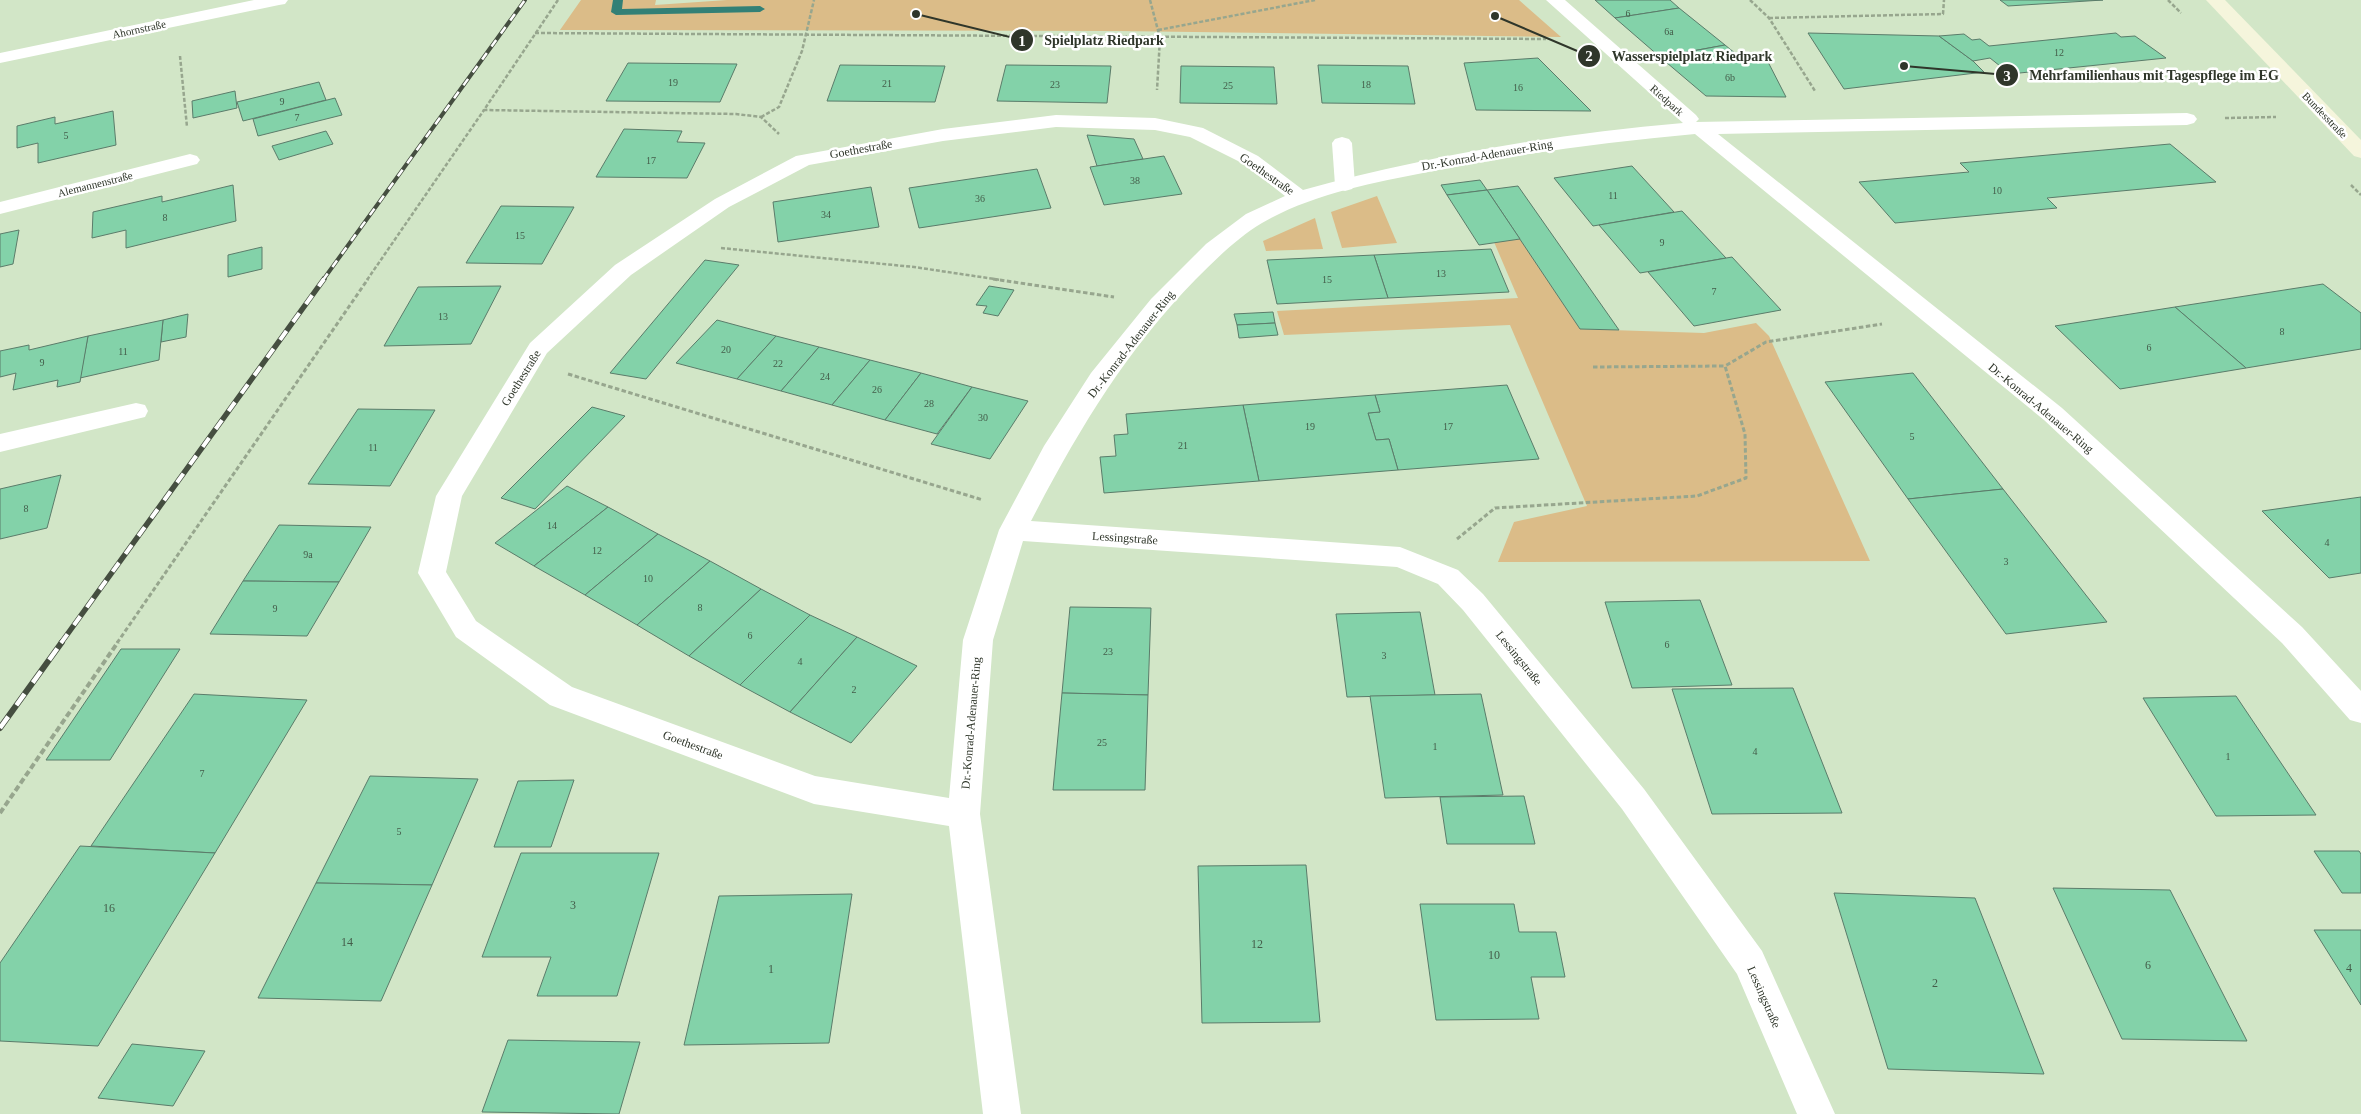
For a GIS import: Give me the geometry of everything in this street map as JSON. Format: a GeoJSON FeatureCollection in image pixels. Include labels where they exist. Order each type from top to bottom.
{"type":"FeatureCollection","features":[{"type":"Feature","properties":{"kind":"main road","name":"Bundesstraße"},"geometry":{"type":"LineString","coordinates":[[2221,6],[2361,152]]}},
{"type":"Feature","properties":{"kind":"street","name":"Ahornstraße"},"geometry":{"type":"LineString","coordinates":[[0,58],[279,0]]}},
{"type":"Feature","properties":{"kind":"street","name":"Riedpark"},"geometry":{"type":"LineString","coordinates":[[1555,0],[1694,124]]}},
{"type":"Feature","properties":{"kind":"street","name":"Dr.-Konrad-Adenauer-Ring"},"geometry":{"type":"LineString","coordinates":[[1002,1114],[964,814],[978,640],[1018,521],[1057,446],[1100,379],[1159,304],[1222,243],[1254,219],[1300,197],[1345,185],[1470,157],[1601,136],[1694,124],[1836,126],[2187,119]]}},
{"type":"Feature","properties":{"kind":"street","name":"Goethestraße"},"geometry":{"type":"LineString","coordinates":[[964,814],[814,790],[561,696],[466,630],[432,573],[449,496],[538,348],[623,270],[722,203],[803,160],[943,135],[1056,121],[1155,124],[1196,132],[1251,160],[1300,197]]}},
{"type":"Feature","properties":{"kind":"street","name":"Dr.-Konrad-Adenauer-Ring"},"geometry":{"type":"LineString","coordinates":[[1694,124],[1929,316],[2053,414],[2292,635],[2361,711]]}},
{"type":"Feature","properties":{"kind":"street"},"geometry":{"type":"LineString","coordinates":[[1342,143],[1345,185]]}},
{"type":"Feature","properties":{"kind":"street","name":"Alemannenstraße"},"geometry":{"type":"LineString","coordinates":[[0,208],[190,160]]}},
{"type":"Feature","properties":{"kind":"street"},"geometry":{"type":"LineString","coordinates":[[0,443],[136,411]]}},
{"type":"Feature","properties":{"kind":"street","name":"Lessingstraße"},"geometry":{"type":"LineString","coordinates":[[1018,521],[1400,557],[1425,566],[1448,578],[1473,602],[1650,822],[1750,963],[1816,1114]]}},
{"type":"Feature","properties":{"kind":"path"},"geometry":{"type":"LineString","coordinates":[[0,813],[558,0]]}},
{"type":"Feature","properties":{"kind":"path"},"geometry":{"type":"LineString","coordinates":[[484,110],[727,114],[761,117],[778,107],[802,51],[814,0]]}},
{"type":"Feature","properties":{"kind":"path"},"geometry":{"type":"LineString","coordinates":[[1150,0],[1160,38],[1155,124]]}},
{"type":"Feature","properties":{"kind":"path"},"geometry":{"type":"LineString","coordinates":[[1158,30],[1315,0]]}},
{"type":"Feature","properties":{"kind":"path"},"geometry":{"type":"LineString","coordinates":[[1750,0],[1769,18],[1836,126]]}},
{"type":"Feature","properties":{"kind":"path"},"geometry":{"type":"LineString","coordinates":[[1769,18],[1942,14],[1944,0]]}},
{"type":"Feature","properties":{"kind":"path"},"geometry":{"type":"LineString","coordinates":[[177,21],[190,160]]}},
{"type":"Feature","properties":{"kind":"path"},"geometry":{"type":"LineString","coordinates":[[535,34],[1600,40]]}},
{"type":"Feature","properties":{"kind":"path"},"geometry":{"type":"LineString","coordinates":[[761,117],[803,160]]}},
{"type":"Feature","properties":{"kind":"path"},"geometry":{"type":"LineString","coordinates":[[2187,119],[2278,117]]}},
{"type":"Feature","properties":{"kind":"path"},"geometry":{"type":"LineString","coordinates":[[663,243],[914,267],[1159,304]]}},
{"type":"Feature","properties":{"kind":"path"},"geometry":{"type":"LineString","coordinates":[[1593,366],[1724,366],[1766,342],[1929,316]]}},
{"type":"Feature","properties":{"kind":"path"},"geometry":{"type":"LineString","coordinates":[[530,362],[1018,521]]}},
{"type":"Feature","properties":{"kind":"path"},"geometry":{"type":"LineString","coordinates":[[1425,566],[1494,508],[1697,496],[1746,478],[1745,434],[1724,366]]}},
{"type":"Feature","properties":{"kind":"shaded area"},"geometry":{"type":"Polygon","coordinates":[[[581,0],[656,0],[655,5],[727,0],[1519,0],[1561,37],[1117,31],[560,30],[581,0]]]}},
{"type":"Feature","properties":{"kind":"shaded area"},"geometry":{"type":"Polygon","coordinates":[[[1377,196],[1397,243],[1342,248],[1331,212],[1377,196]]]}},
{"type":"Feature","properties":{"kind":"shaded area"},"geometry":{"type":"Polygon","coordinates":[[[1315,218],[1323,249],[1266,251],[1263,241],[1315,218]]]}},
{"type":"Feature","properties":{"kind":"shaded area"},"geometry":{"type":"Polygon","coordinates":[[[1520,239],[1580,329],[1704,333],[1756,323],[1769,336],[1870,561],[1498,562],[1514,522],[1587,506],[1510,325],[1284,335],[1277,311],[1518,298],[1494,242],[1520,239]]]}},
{"type":"Feature","properties":{"kind":"building"},"geometry":{"type":"Polygon","coordinates":[[[1595,0],[1670,0],[1679,8],[1615,18],[1595,0]]]}},
{"type":"Feature","properties":{"kind":"building"},"geometry":{"type":"Polygon","coordinates":[[[2000,0],[2103,0],[2008,6],[2000,0]]]}},
{"type":"Feature","properties":{"kind":"building"},"geometry":{"type":"Polygon","coordinates":[[[1679,8],[1725,45],[1660,57],[1615,18],[1679,8]]]}},
{"type":"Feature","properties":{"kind":"building"},"geometry":{"type":"Polygon","coordinates":[[[1808,33],[1939,36],[1973,61],[1984,72],[1844,89],[1808,33]]]}},
{"type":"Feature","properties":{"kind":"building"},"geometry":{"type":"Polygon","coordinates":[[[2116,33],[2121,37],[2135,36],[2166,58],[2010,74],[1990,58],[1973,61],[1939,36],[1964,34],[1972,40],[1980,39],[1989,46],[2116,33]]]}},
{"type":"Feature","properties":{"kind":"building"},"geometry":{"type":"Polygon","coordinates":[[[1725,45],[1741,58],[1766,58],[1786,97],[1706,96],[1660,57],[1725,45]]]}},
{"type":"Feature","properties":{"kind":"building"},"geometry":{"type":"Polygon","coordinates":[[[1538,58],[1591,111],[1476,110],[1464,63],[1538,58]]]}},
{"type":"Feature","properties":{"kind":"building"},"geometry":{"type":"Polygon","coordinates":[[[628,63],[737,64],[720,102],[606,101],[628,63]]]}},
{"type":"Feature","properties":{"kind":"building"},"geometry":{"type":"Polygon","coordinates":[[[840,65],[945,66],[935,102],[827,101],[840,65]]]}},
{"type":"Feature","properties":{"kind":"building"},"geometry":{"type":"Polygon","coordinates":[[[1006,65],[1111,66],[1107,103],[997,101],[1006,65]]]}},
{"type":"Feature","properties":{"kind":"building"},"geometry":{"type":"Polygon","coordinates":[[[1318,65],[1408,66],[1415,104],[1322,103],[1318,65]]]}},
{"type":"Feature","properties":{"kind":"building"},"geometry":{"type":"Polygon","coordinates":[[[1181,66],[1274,67],[1277,104],[1180,103],[1181,66]]]}},
{"type":"Feature","properties":{"kind":"building"},"geometry":{"type":"Polygon","coordinates":[[[319,82],[326,100],[243,121],[237,102],[319,82]]]}},
{"type":"Feature","properties":{"kind":"building"},"geometry":{"type":"Polygon","coordinates":[[[235,91],[237,108],[193,118],[192,101],[235,91]]]}},
{"type":"Feature","properties":{"kind":"building"},"geometry":{"type":"Polygon","coordinates":[[[335,98],[342,115],[258,136],[253,119],[335,98]]]}},
{"type":"Feature","properties":{"kind":"building"},"geometry":{"type":"Polygon","coordinates":[[[113,111],[116,145],[38,163],[38,143],[17,148],[17,126],[55,117],[55,124],[113,111]]]}},
{"type":"Feature","properties":{"kind":"building"},"geometry":{"type":"Polygon","coordinates":[[[624,129],[682,131],[677,142],[705,143],[687,178],[596,177],[624,129]]]}},
{"type":"Feature","properties":{"kind":"building"},"geometry":{"type":"Polygon","coordinates":[[[326,131],[333,144],[279,160],[272,146],[326,131]]]}},
{"type":"Feature","properties":{"kind":"building"},"geometry":{"type":"Polygon","coordinates":[[[1087,135],[1134,139],[1143,159],[1097,166],[1087,135]]]}},
{"type":"Feature","properties":{"kind":"building"},"geometry":{"type":"Polygon","coordinates":[[[2170,144],[2216,182],[2047,198],[2057,208],[1895,223],[1859,182],[1969,172],[1960,163],[2170,144]]]}},
{"type":"Feature","properties":{"kind":"building"},"geometry":{"type":"Polygon","coordinates":[[[1164,156],[1182,194],[1104,205],[1090,167],[1164,156]]]}},
{"type":"Feature","properties":{"kind":"building"},"geometry":{"type":"Polygon","coordinates":[[[1632,166],[1674,212],[1593,226],[1554,178],[1632,166]]]}},
{"type":"Feature","properties":{"kind":"building"},"geometry":{"type":"Polygon","coordinates":[[[1037,169],[1051,208],[919,228],[909,188],[1037,169]]]}},
{"type":"Feature","properties":{"kind":"building"},"geometry":{"type":"Polygon","coordinates":[[[1480,180],[1487,190],[1447,195],[1441,185],[1480,180]]]}},
{"type":"Feature","properties":{"kind":"building"},"geometry":{"type":"Polygon","coordinates":[[[233,185],[236,221],[126,248],[126,230],[92,238],[93,212],[162,196],[162,202],[233,185]]]}},
{"type":"Feature","properties":{"kind":"building"},"geometry":{"type":"Polygon","coordinates":[[[1518,186],[1619,330],[1580,329],[1487,190],[1518,186]]]}},
{"type":"Feature","properties":{"kind":"building"},"geometry":{"type":"Polygon","coordinates":[[[871,187],[879,227],[778,242],[773,202],[871,187]]]}},
{"type":"Feature","properties":{"kind":"building"},"geometry":{"type":"Polygon","coordinates":[[[1487,190],[1520,239],[1479,245],[1447,195],[1487,190]]]}},
{"type":"Feature","properties":{"kind":"building"},"geometry":{"type":"Polygon","coordinates":[[[501,206],[574,207],[542,264],[466,263],[501,206]]]}},
{"type":"Feature","properties":{"kind":"building"},"geometry":{"type":"Polygon","coordinates":[[[1682,211],[1726,258],[1640,273],[1599,225],[1682,211]]]}},
{"type":"Feature","properties":{"kind":"building"},"geometry":{"type":"Polygon","coordinates":[[[19,230],[13,264],[0,267],[0,234],[19,230]]]}},
{"type":"Feature","properties":{"kind":"building"},"geometry":{"type":"Polygon","coordinates":[[[262,247],[262,269],[228,277],[228,255],[262,247]]]}},
{"type":"Feature","properties":{"kind":"building"},"geometry":{"type":"Polygon","coordinates":[[[1491,249],[1509,292],[1388,298],[1374,255],[1491,249]]]}},
{"type":"Feature","properties":{"kind":"building"},"geometry":{"type":"Polygon","coordinates":[[[1374,255],[1388,298],[1277,304],[1267,260],[1374,255]]]}},
{"type":"Feature","properties":{"kind":"building"},"geometry":{"type":"Polygon","coordinates":[[[1732,257],[1781,310],[1694,326],[1648,272],[1732,257]]]}},
{"type":"Feature","properties":{"kind":"building"},"geometry":{"type":"Polygon","coordinates":[[[705,260],[739,265],[646,379],[610,373],[705,260]]]}},
{"type":"Feature","properties":{"kind":"building"},"geometry":{"type":"Polygon","coordinates":[[[2323,284],[2361,313],[2361,349],[2246,368],[2175,307],[2323,284]]]}},
{"type":"Feature","properties":{"kind":"building"},"geometry":{"type":"Polygon","coordinates":[[[501,286],[471,344],[384,346],[418,287],[501,286]]]}},
{"type":"Feature","properties":{"kind":"building"},"geometry":{"type":"Polygon","coordinates":[[[989,286],[1014,290],[998,316],[983,313],[987,306],[976,305],[989,286]]]}},
{"type":"Feature","properties":{"kind":"building"},"geometry":{"type":"Polygon","coordinates":[[[2175,307],[2246,368],[2120,389],[2055,326],[2175,307]]]}},
{"type":"Feature","properties":{"kind":"building"},"geometry":{"type":"Polygon","coordinates":[[[1273,312],[1275,323],[1237,325],[1234,314],[1273,312]]]}},
{"type":"Feature","properties":{"kind":"building"},"geometry":{"type":"Polygon","coordinates":[[[188,314],[186,337],[161,342],[163,320],[188,314]]]}},
{"type":"Feature","properties":{"kind":"building"},"geometry":{"type":"Polygon","coordinates":[[[163,320],[159,360],[80,378],[88,336],[163,320]]]}},
{"type":"Feature","properties":{"kind":"building"},"geometry":{"type":"Polygon","coordinates":[[[717,320],[776,336],[737,379],[676,363],[717,320]]]}},
{"type":"Feature","properties":{"kind":"building"},"geometry":{"type":"Polygon","coordinates":[[[1275,323],[1278,335],[1239,338],[1237,325],[1275,323]]]}},
{"type":"Feature","properties":{"kind":"building"},"geometry":{"type":"Polygon","coordinates":[[[88,336],[80,382],[57,387],[58,380],[13,390],[16,373],[0,377],[0,351],[29,345],[29,350],[88,336]]]}},
{"type":"Feature","properties":{"kind":"building"},"geometry":{"type":"Polygon","coordinates":[[[776,336],[819,347],[781,391],[737,379],[776,336]]]}},
{"type":"Feature","properties":{"kind":"building"},"geometry":{"type":"Polygon","coordinates":[[[819,347],[870,360],[832,405],[781,391],[819,347]]]}},
{"type":"Feature","properties":{"kind":"building"},"geometry":{"type":"Polygon","coordinates":[[[870,360],[921,373],[885,420],[832,405],[870,360]]]}},
{"type":"Feature","properties":{"kind":"building"},"geometry":{"type":"Polygon","coordinates":[[[921,373],[972,387],[937,434],[885,420],[921,373]]]}},
{"type":"Feature","properties":{"kind":"building"},"geometry":{"type":"Polygon","coordinates":[[[1913,373],[2003,489],[1908,499],[1825,382],[1913,373]]]}},
{"type":"Feature","properties":{"kind":"building"},"geometry":{"type":"Polygon","coordinates":[[[1507,385],[1539,459],[1398,470],[1389,439],[1376,440],[1368,413],[1380,412],[1375,395],[1507,385]]]}},
{"type":"Feature","properties":{"kind":"building"},"geometry":{"type":"Polygon","coordinates":[[[972,387],[1028,401],[990,459],[931,444],[972,387]]]}},
{"type":"Feature","properties":{"kind":"building"},"geometry":{"type":"Polygon","coordinates":[[[1375,395],[1380,412],[1368,413],[1376,440],[1389,439],[1398,470],[1259,481],[1243,405],[1375,395]]]}},
{"type":"Feature","properties":{"kind":"building"},"geometry":{"type":"Polygon","coordinates":[[[1243,405],[1259,481],[1104,493],[1100,457],[1116,456],[1114,435],[1128,434],[1126,414],[1243,405]]]}},
{"type":"Feature","properties":{"kind":"building"},"geometry":{"type":"Polygon","coordinates":[[[592,407],[625,416],[535,509],[501,498],[592,407]]]}},
{"type":"Feature","properties":{"kind":"building"},"geometry":{"type":"Polygon","coordinates":[[[358,409],[435,410],[390,486],[308,484],[358,409]]]}},
{"type":"Feature","properties":{"kind":"building"},"geometry":{"type":"Polygon","coordinates":[[[61,475],[47,528],[0,539],[0,489],[61,475]]]}},
{"type":"Feature","properties":{"kind":"building"},"geometry":{"type":"Polygon","coordinates":[[[567,486],[608,507],[534,566],[495,543],[567,486]]]}},
{"type":"Feature","properties":{"kind":"building"},"geometry":{"type":"Polygon","coordinates":[[[2003,489],[2107,622],[2006,634],[1908,499],[2003,489]]]}},
{"type":"Feature","properties":{"kind":"building"},"geometry":{"type":"Polygon","coordinates":[[[2361,497],[2361,573],[2329,578],[2262,511],[2361,497]]]}},
{"type":"Feature","properties":{"kind":"building"},"geometry":{"type":"Polygon","coordinates":[[[608,507],[658,534],[585,595],[534,566],[608,507]]]}},
{"type":"Feature","properties":{"kind":"building"},"geometry":{"type":"Polygon","coordinates":[[[279,525],[371,527],[339,582],[243,581],[279,525]]]}},
{"type":"Feature","properties":{"kind":"building"},"geometry":{"type":"Polygon","coordinates":[[[658,534],[710,561],[637,625],[585,595],[658,534]]]}},
{"type":"Feature","properties":{"kind":"building"},"geometry":{"type":"Polygon","coordinates":[[[710,561],[761,589],[689,656],[637,625],[710,561]]]}},
{"type":"Feature","properties":{"kind":"building"},"geometry":{"type":"Polygon","coordinates":[[[243,581],[339,582],[307,636],[210,634],[243,581]]]}},
{"type":"Feature","properties":{"kind":"building"},"geometry":{"type":"Polygon","coordinates":[[[761,589],[810,615],[740,685],[689,656],[761,589]]]}},
{"type":"Feature","properties":{"kind":"building"},"geometry":{"type":"Polygon","coordinates":[[[1700,600],[1732,685],[1632,688],[1605,602],[1700,600]]]}},
{"type":"Feature","properties":{"kind":"building"},"geometry":{"type":"Polygon","coordinates":[[[1070,607],[1151,608],[1148,695],[1062,693],[1070,607]]]}},
{"type":"Feature","properties":{"kind":"building"},"geometry":{"type":"Polygon","coordinates":[[[1420,612],[1435,695],[1347,697],[1336,614],[1420,612]]]}},
{"type":"Feature","properties":{"kind":"building"},"geometry":{"type":"Polygon","coordinates":[[[810,615],[857,637],[790,712],[740,685],[810,615]]]}},
{"type":"Feature","properties":{"kind":"building"},"geometry":{"type":"Polygon","coordinates":[[[857,637],[917,666],[851,743],[790,712],[857,637]]]}},
{"type":"Feature","properties":{"kind":"building"},"geometry":{"type":"Polygon","coordinates":[[[121,649],[180,649],[110,760],[46,760],[121,649]]]}},
{"type":"Feature","properties":{"kind":"building"},"geometry":{"type":"Polygon","coordinates":[[[1793,688],[1842,813],[1712,814],[1672,689],[1793,688]]]}},
{"type":"Feature","properties":{"kind":"building"},"geometry":{"type":"Polygon","coordinates":[[[1062,693],[1148,695],[1145,790],[1053,790],[1062,693]]]}},
{"type":"Feature","properties":{"kind":"building"},"geometry":{"type":"Polygon","coordinates":[[[194,694],[307,700],[215,853],[91,846],[194,694]]]}},
{"type":"Feature","properties":{"kind":"building"},"geometry":{"type":"Polygon","coordinates":[[[1481,694],[1503,795],[1385,798],[1370,696],[1481,694]]]}},
{"type":"Feature","properties":{"kind":"building"},"geometry":{"type":"Polygon","coordinates":[[[2236,696],[2316,815],[2216,816],[2143,698],[2236,696]]]}},
{"type":"Feature","properties":{"kind":"building"},"geometry":{"type":"Polygon","coordinates":[[[370,776],[478,779],[432,885],[316,883],[370,776]]]}},
{"type":"Feature","properties":{"kind":"building"},"geometry":{"type":"Polygon","coordinates":[[[574,780],[551,847],[494,847],[518,781],[574,780]]]}},
{"type":"Feature","properties":{"kind":"building"},"geometry":{"type":"Polygon","coordinates":[[[1524,796],[1535,844],[1447,844],[1440,797],[1524,796]]]}},
{"type":"Feature","properties":{"kind":"building"},"geometry":{"type":"Polygon","coordinates":[[[80,846],[215,853],[98,1046],[0,1041],[0,963],[80,846]]]}},
{"type":"Feature","properties":{"kind":"building"},"geometry":{"type":"Polygon","coordinates":[[[2314,851],[2359,851],[2361,854],[2361,893],[2342,893],[2314,851]]]}},
{"type":"Feature","properties":{"kind":"building"},"geometry":{"type":"Polygon","coordinates":[[[521,853],[659,853],[617,996],[537,996],[551,957],[482,957],[521,853]]]}},
{"type":"Feature","properties":{"kind":"building"},"geometry":{"type":"Polygon","coordinates":[[[1306,865],[1320,1022],[1202,1023],[1198,866],[1306,865]]]}},
{"type":"Feature","properties":{"kind":"building"},"geometry":{"type":"Polygon","coordinates":[[[316,883],[432,885],[381,1001],[258,998],[316,883]]]}},
{"type":"Feature","properties":{"kind":"building"},"geometry":{"type":"Polygon","coordinates":[[[2053,888],[2170,890],[2247,1041],[2122,1039],[2053,888]]]}},
{"type":"Feature","properties":{"kind":"building"},"geometry":{"type":"Polygon","coordinates":[[[1834,893],[1975,898],[2044,1074],[1888,1069],[1834,893]]]}},
{"type":"Feature","properties":{"kind":"building"},"geometry":{"type":"Polygon","coordinates":[[[852,894],[829,1043],[684,1045],[719,896],[852,894]]]}},
{"type":"Feature","properties":{"kind":"building"},"geometry":{"type":"Polygon","coordinates":[[[1420,904],[1514,904],[1519,932],[1556,932],[1565,977],[1531,977],[1539,1019],[1436,1020],[1420,904]]]}},
{"type":"Feature","properties":{"kind":"building"},"geometry":{"type":"Polygon","coordinates":[[[2314,930],[2361,930],[2361,1005],[2314,930]]]}},
{"type":"Feature","properties":{"kind":"building"},"geometry":{"type":"Polygon","coordinates":[[[508,1040],[640,1042],[619,1114],[482,1112],[508,1040]]]}},
{"type":"Feature","properties":{"kind":"building"},"geometry":{"type":"Polygon","coordinates":[[[132,1044],[205,1051],[173,1106],[98,1098],[132,1044]]]}},
{"type":"Feature","properties":{"kind":"waterway"},"geometry":{"type":"LineString","coordinates":[[618,0],[616,12],[760,9]]}},
{"type":"Feature","properties":{"kind":"railway"},"geometry":{"type":"LineString","coordinates":[[323,280],[525,0]]}},
{"type":"Feature","properties":{"kind":"railway"},"geometry":{"type":"LineString","coordinates":[[61,643],[324,279]]}},
{"type":"Feature","properties":{"kind":"railway"},"geometry":{"type":"LineString","coordinates":[[0,728],[62,642]]}},
{"type":"Feature","properties":{"kind":"place","name":"Spielplatz Riedpark"},"geometry":{"type":"Point","coordinates":[916,14]}},
{"type":"Feature","properties":{"kind":"place","name":"Wasserspielplatz Riedpark"},"geometry":{"type":"Point","coordinates":[1495,16]}},
{"type":"Feature","properties":{"kind":"place","name":"Mehrfamilienhaus mit Tagespflege im EG"},"geometry":{"type":"Point","coordinates":[1904,66]}}]}
